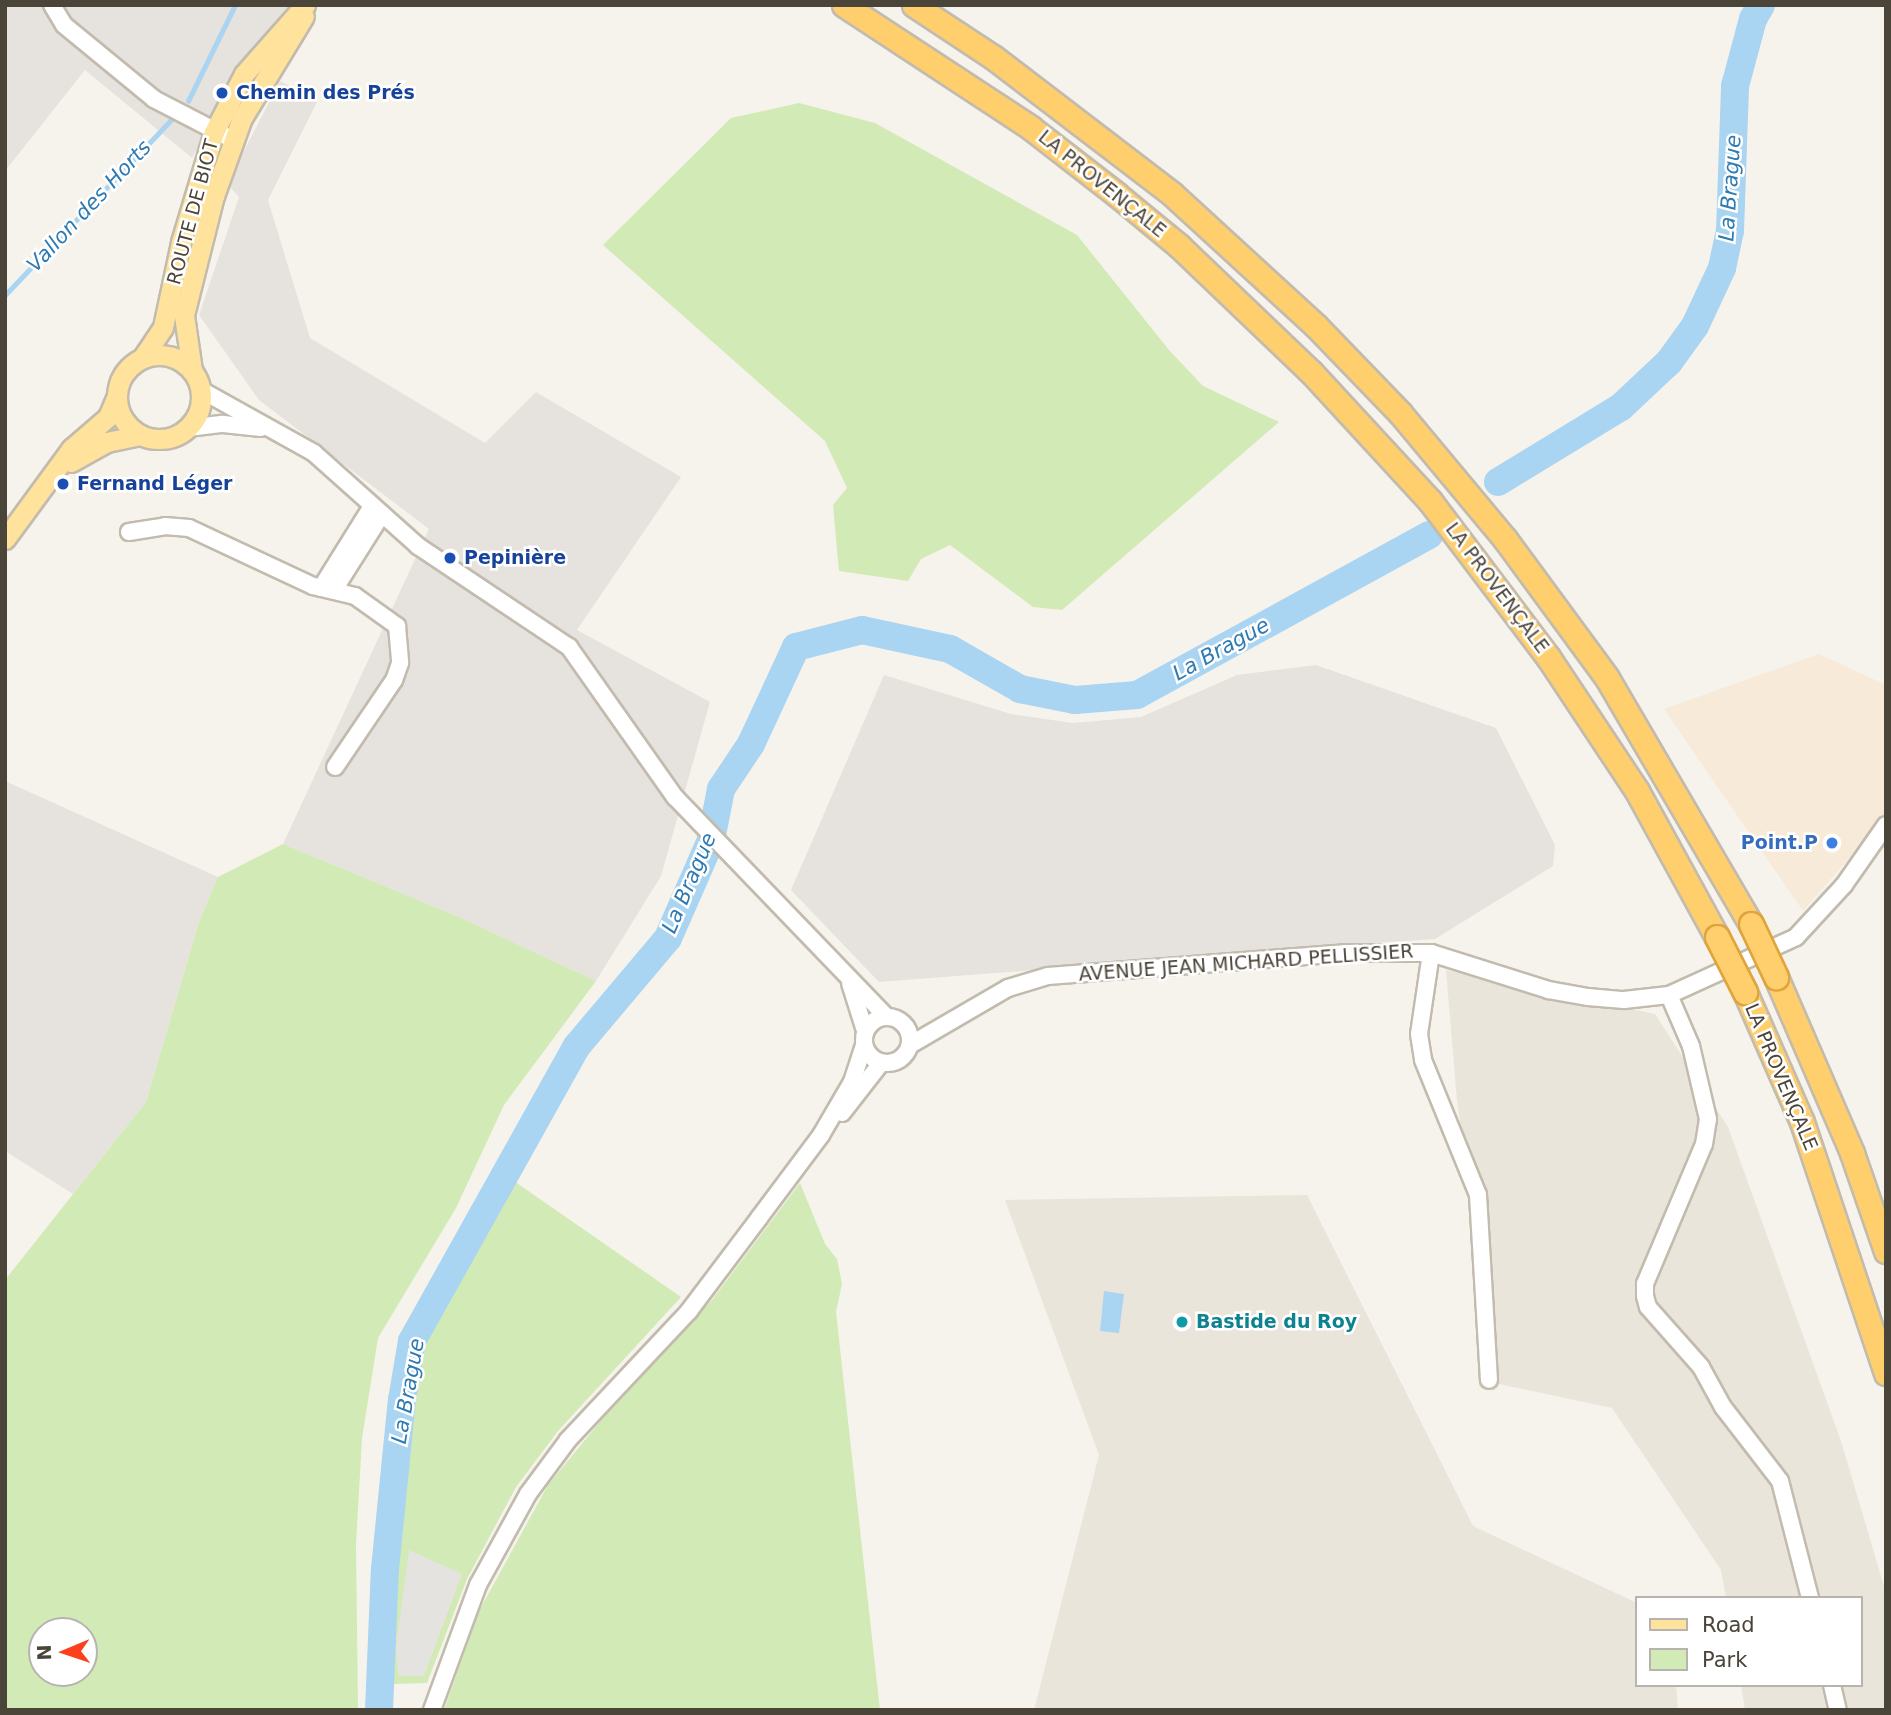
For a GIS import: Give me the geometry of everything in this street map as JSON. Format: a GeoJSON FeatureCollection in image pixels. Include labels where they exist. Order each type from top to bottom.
{"type":"FeatureCollection","features":[{"type":"Feature","properties":{"kind":"highway","name":"LA PROVENÇALE"},"geometry":{"type":"LineString","coordinates":[[844,5],[1031,128],[1116,194],[1245,306],[1373,439],[1479,562],[1637,791],[1745,992],[1807,1133],[1886,1373]]}},
{"type":"Feature","properties":{"kind":"highway","name":"LA PROVENÇALE"},"geometry":{"type":"LineString","coordinates":[[914,5],[993,57],[1172,194],[1316,326],[1400,413],[1505,539],[1608,678],[1751,924],[1852,1153],[1886,1251]]}},
{"type":"Feature","properties":{"kind":"main road","name":"ROUTE DE BIOT"},"geometry":{"type":"LineString","coordinates":[[143,357],[163,327],[181,242],[214,132],[244,74],[305,5]]}},
{"type":"Feature","properties":{"kind":"main road","name":"ROUTE DE BIOT"},"geometry":{"type":"LineString","coordinates":[[192,370],[184,315],[233,140],[310,5]]}},
{"type":"Feature","properties":{"kind":"main road"},"geometry":{"type":"LineString","coordinates":[[5,538],[59,470],[71,449],[108,416],[124,373],[143,357],[170,355],[192,370],[201,390],[201,404],[188,428],[165,439],[140,435],[107,442],[59,470]]}},
{"type":"Feature","properties":{"kind":"main road"},"geometry":{"type":"LineString","coordinates":[[117,396],[123,419],[140,435]]}},
{"type":"Feature","properties":{"kind":"street"},"geometry":{"type":"LineString","coordinates":[[52,5],[65,25],[154,99],[233,140]]}},
{"type":"Feature","properties":{"kind":"street"},"geometry":{"type":"LineString","coordinates":[[201,390],[314,453],[418,546],[569,647],[675,797],[886,1016],[905,1025],[910,1045],[902,1058],[881,1063],[821,1135],[689,1311],[568,1440],[528,1494],[478,1585],[432,1710]]}},
{"type":"Feature","properties":{"kind":"street"},"geometry":{"type":"LineString","coordinates":[[188,428],[223,424],[270,429]]}},
{"type":"Feature","properties":{"kind":"street"},"geometry":{"type":"LineString","coordinates":[[328,589],[377,510]]}},
{"type":"Feature","properties":{"kind":"street"},"geometry":{"type":"LineString","coordinates":[[130,532],[165,526],[189,528],[328,589],[355,596],[384,613],[397,626],[400,639],[394,680],[335,767]]}},
{"type":"Feature","properties":{"kind":"street","name":"AVENUE JEAN MICHARD PELLISSIER"},"geometry":{"type":"LineString","coordinates":[[910,1045],[1008,988],[1048,976],[1345,953],[1431,953],[1548,990],[1624,1000],[1669,995],[1796,937],[1844,885],[1886,825]]}},
{"type":"Feature","properties":{"kind":"street"},"geometry":{"type":"LineString","coordinates":[[1431,953],[1419,1034],[1423,1060],[1478,1195],[1489,1380]]}},
{"type":"Feature","properties":{"kind":"street"},"geometry":{"type":"LineString","coordinates":[[846,974],[864,1038],[881,1063]]}},
{"type":"Feature","properties":{"kind":"street"},"geometry":{"type":"LineString","coordinates":[[1669,995],[1690,1046],[1708,1119],[1704,1144],[1645,1284],[1645,1296],[1648,1307],[1701,1367],[1723,1407],[1780,1481],[1809,1596]]}},
{"type":"Feature","properties":{"kind":"street","name":"AVENUE JEAN MICHARD PELLISSIER"},"geometry":{"type":"LineString","coordinates":[[905,1025],[931,1024],[961,1014]]}},
{"type":"Feature","properties":{"kind":"street"},"geometry":{"type":"LineString","coordinates":[[821,1135],[852,1082],[864,1038],[873,1021],[886,1016]]}},
{"type":"Feature","properties":{"kind":"street"},"geometry":{"type":"LineString","coordinates":[[1832,1687],[1838,1710]]}},
{"type":"Feature","properties":{"kind":"shaded area"},"geometry":{"type":"Polygon","coordinates":[[[5,5],[289,5],[242,64],[192,158],[85,70],[5,171],[5,5]]]}},
{"type":"Feature","properties":{"kind":"shaded area"},"geometry":{"type":"Polygon","coordinates":[[[280,81],[318,100],[268,200],[310,338],[485,443],[536,392],[681,477],[577,630],[710,702],[661,876],[596,981],[459,917],[283,844],[429,529],[259,400],[199,315],[239,197],[227,184],[280,81]]]}},
{"type":"Feature","properties":{"kind":"shaded area"},"geometry":{"type":"Polygon","coordinates":[[[1819,654],[1886,685],[1886,815],[1803,911],[1664,709],[1819,654]]]}},
{"type":"Feature","properties":{"kind":"shaded area"},"geometry":{"type":"Polygon","coordinates":[[[1316,665],[1496,728],[1555,845],[1553,866],[1435,939],[879,982],[791,890],[884,675],[1011,714],[1073,723],[1141,717],[1237,675],[1316,665]]]}},
{"type":"Feature","properties":{"kind":"shaded area"},"geometry":{"type":"Polygon","coordinates":[[[5,781],[218,877],[199,922],[146,1102],[73,1194],[5,1151],[5,781]]]}},
{"type":"Feature","properties":{"kind":"shaded area"},"geometry":{"type":"Polygon","coordinates":[[[1446,970],[1655,1014],[1728,1127],[1841,1441],[1886,1593],[1886,1710],[1745,1710],[1741,1687],[1863,1687],[1863,1596],[1726,1596],[1721,1570],[1612,1408],[1499,1384],[1457,1101],[1446,970]]]}},
{"type":"Feature","properties":{"kind":"shaded area"},"geometry":{"type":"Polygon","coordinates":[[[1307,1195],[1473,1526],[1636,1603],[1636,1687],[1676,1687],[1678,1710],[1034,1710],[1099,1455],[1005,1200],[1307,1195]]]}},
{"type":"Feature","properties":{"kind":"shaded area"},"geometry":{"type":"Polygon","coordinates":[[[409,1550],[462,1574],[424,1676],[398,1676],[396,1647],[409,1550]]]}},
{"type":"Feature","properties":{"kind":"green space"},"geometry":{"type":"Polygon","coordinates":[[[799,103],[875,123],[1077,235],[1169,350],[1203,386],[1279,422],[1062,610],[1033,607],[950,545],[921,559],[908,581],[839,571],[833,505],[847,488],[825,441],[603,245],[731,118],[799,103]]]}},
{"type":"Feature","properties":{"kind":"green space"},"geometry":{"type":"Polygon","coordinates":[[[283,844],[459,917],[596,981],[504,1105],[456,1208],[378,1338],[362,1438],[356,1545],[358,1710],[5,1710],[5,1280],[146,1102],[199,922],[218,877],[283,844]]]}},
{"type":"Feature","properties":{"kind":"green space"},"geometry":{"type":"Polygon","coordinates":[[[514,1181],[681,1297],[558,1431],[516,1487],[467,1579],[427,1683],[391,1684],[396,1552],[419,1350],[437,1309],[514,1181]]]}},
{"type":"Feature","properties":{"kind":"green space"},"geometry":{"type":"Polygon","coordinates":[[[800,1183],[825,1244],[837,1259],[842,1284],[836,1312],[880,1710],[444,1710],[479,1611],[548,1485],[603,1418],[712,1300],[800,1183]]]}},
{"type":"Feature","properties":{"kind":"water"},"geometry":{"type":"Polygon","coordinates":[[[1104,1291],[1124,1294],[1119,1333],[1100,1331],[1104,1291]]]}},
{"type":"Feature","properties":{"kind":"waterway","name":"Vallon des Horts"},"geometry":{"type":"LineString","coordinates":[[188,101],[235,5]]}},
{"type":"Feature","properties":{"kind":"waterway","name":"La Brague"},"geometry":{"type":"LineString","coordinates":[[1498,482],[1621,407],[1669,362],[1695,326],[1722,268],[1730,231],[1735,86],[1753,19],[1761,5]]}},
{"type":"Feature","properties":{"kind":"waterway","name":"Vallon des Horts"},"geometry":{"type":"LineString","coordinates":[[5,295],[173,118]]}},
{"type":"Feature","properties":{"kind":"waterway","name":"La Brague"},"geometry":{"type":"LineString","coordinates":[[379,1710],[385,1569],[402,1400],[412,1341],[577,1046],[668,938],[711,840],[721,789],[751,744],[796,647],[862,630],[950,649],[1020,689],[1075,700],[1137,695],[1429,535]]}},
{"type":"Feature","properties":{"kind":"place","name":"Chemin des Prés"},"geometry":{"type":"Point","coordinates":[222,93]}},
{"type":"Feature","properties":{"kind":"place","name":"Fernand Léger"},"geometry":{"type":"Point","coordinates":[63,484]}},
{"type":"Feature","properties":{"kind":"place","name":"Pepinière"},"geometry":{"type":"Point","coordinates":[450,558]}},
{"type":"Feature","properties":{"kind":"place","name":"Point.P"},"geometry":{"type":"Point","coordinates":[1832,843]}},
{"type":"Feature","properties":{"kind":"place","name":"Bastide du Roy"},"geometry":{"type":"Point","coordinates":[1182,1322]}}]}
